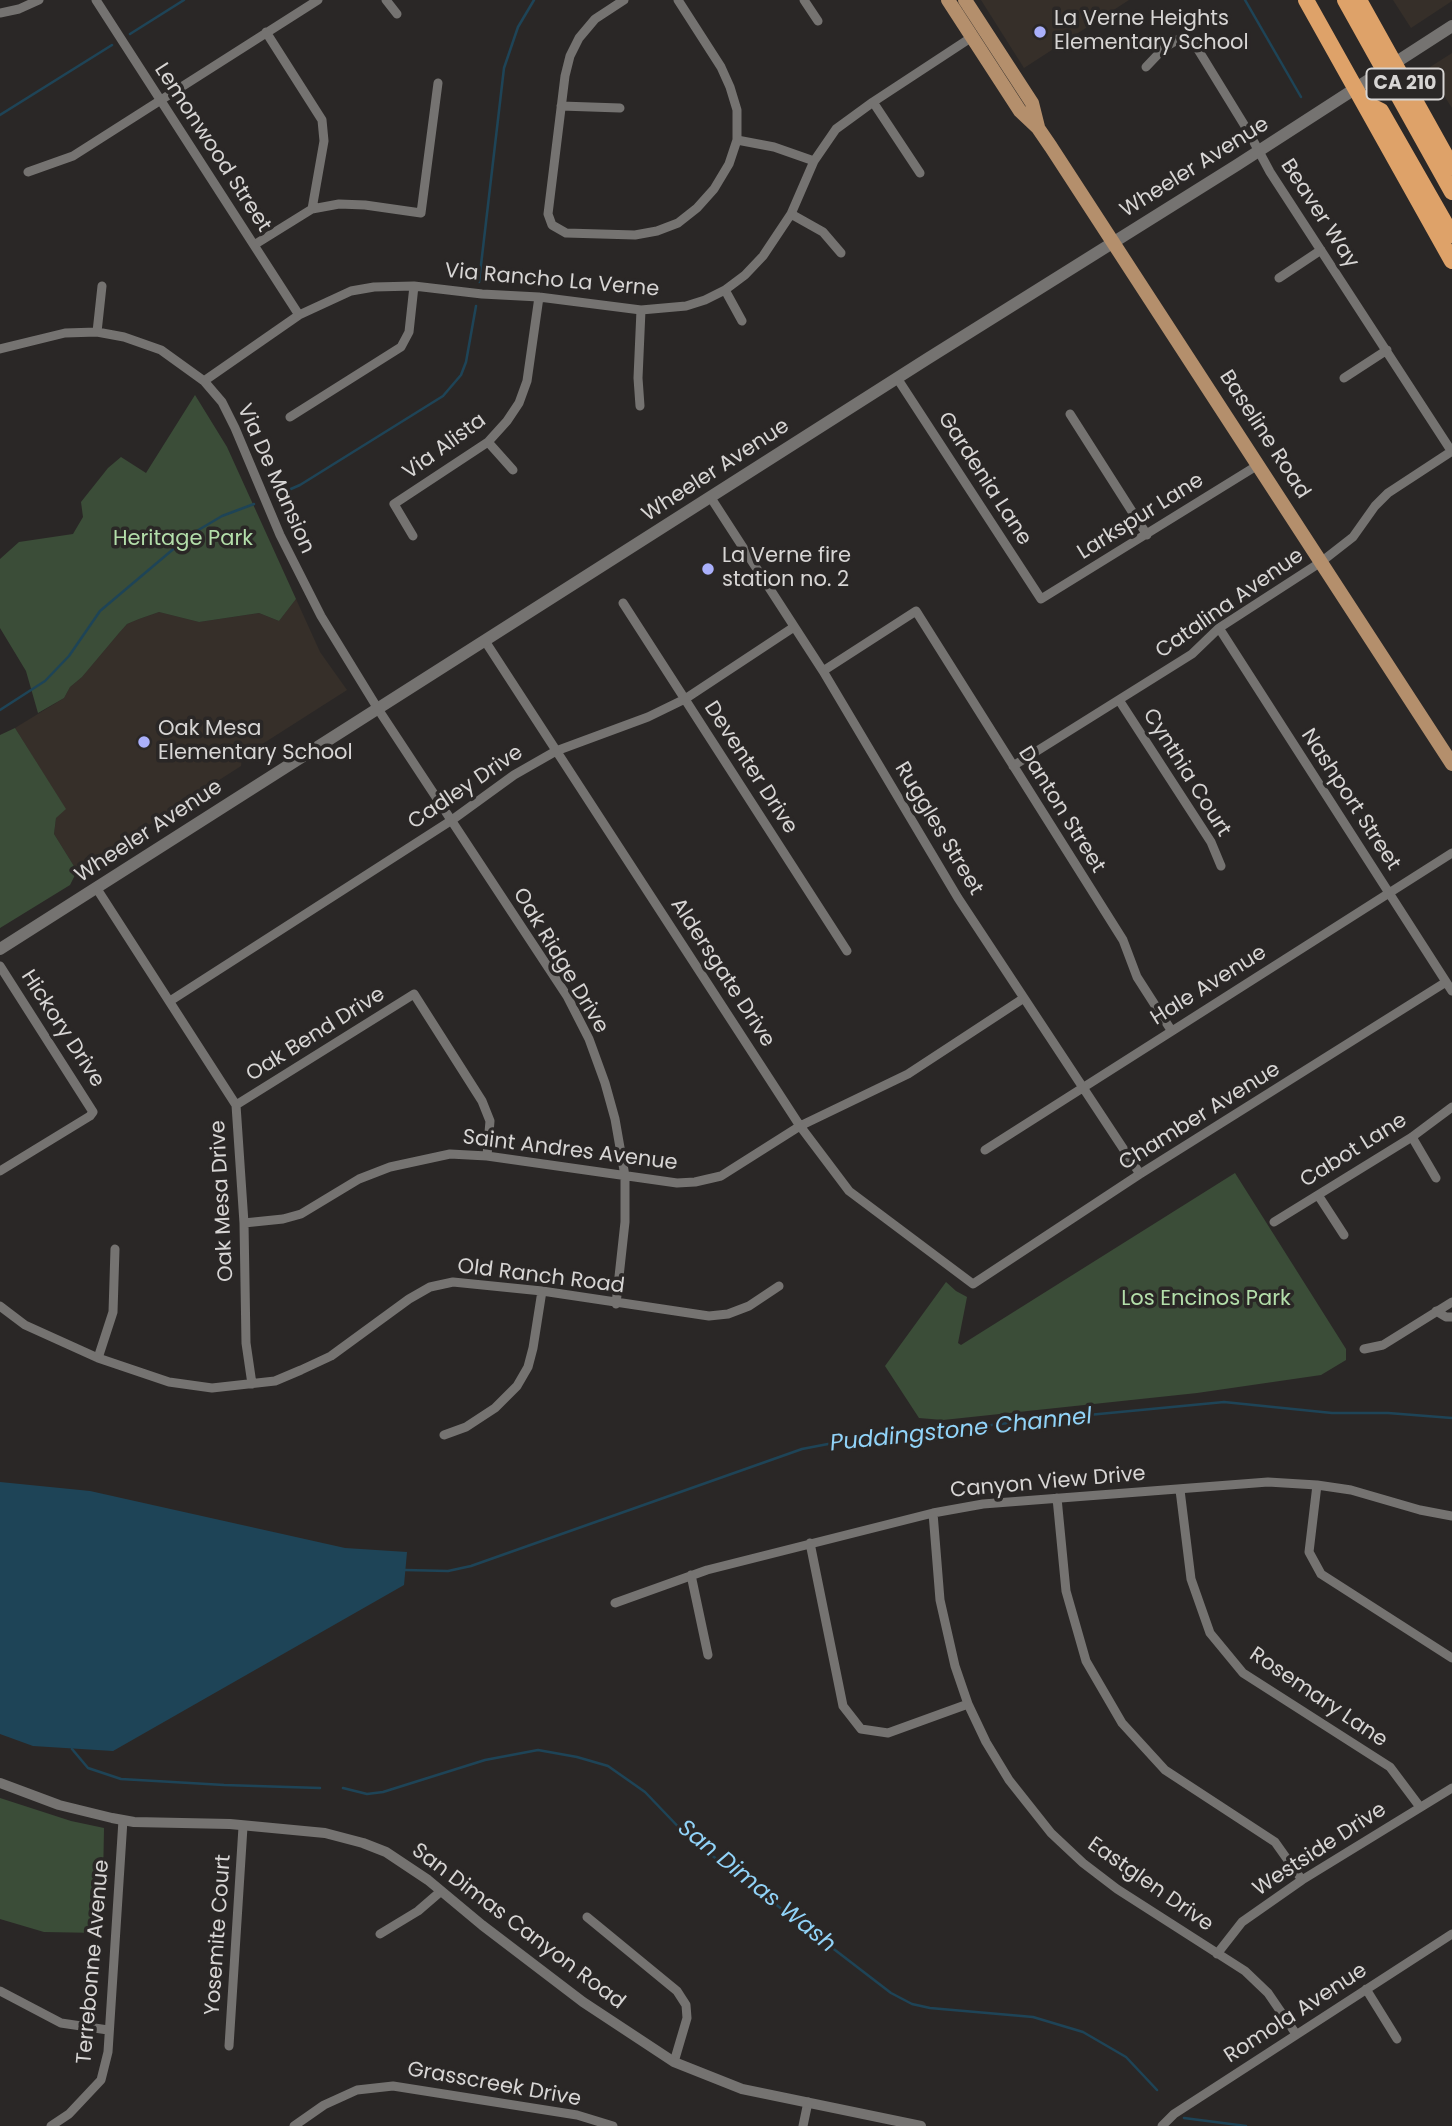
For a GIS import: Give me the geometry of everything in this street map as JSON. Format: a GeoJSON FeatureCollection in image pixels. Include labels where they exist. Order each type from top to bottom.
{"type":"FeatureCollection","features":[{"type":"Feature","properties":{"kind":"highway","name":"CA 210"},"geometry":{"type":"LineString","coordinates":[[1306,0],[1452,261]]}},
{"type":"Feature","properties":{"kind":"highway"},"geometry":{"type":"LineString","coordinates":[[1345,0],[1452,192]]}},
{"type":"Feature","properties":{"kind":"highway","name":"CA 210"},"geometry":{"type":"LineString","coordinates":[[1359,0],[1452,167]]}},
{"type":"Feature","properties":{"kind":"highway"},"geometry":{"type":"LineString","coordinates":[[1364,103],[1381,111],[1452,235]]}},
{"type":"Feature","properties":{"kind":"main road","name":"Baseline Road"},"geometry":{"type":"LineString","coordinates":[[948,0],[1020,111],[1038,128],[1452,764]]}},
{"type":"Feature","properties":{"kind":"main road","name":"Baseline Road"},"geometry":{"type":"LineString","coordinates":[[965,0],[1032,103],[1038,128]]}},
{"type":"Feature","properties":{"kind":"main road","name":"Wheeler Avenue"},"geometry":{"type":"LineString","coordinates":[[0,949],[897,378],[1258,152],[1452,26]]}},
{"type":"Feature","properties":{"kind":"street"},"geometry":{"type":"LineString","coordinates":[[0,13],[19,9],[38,0]]}},
{"type":"Feature","properties":{"kind":"street","name":"Lemonwood Street"},"geometry":{"type":"LineString","coordinates":[[96,0],[299,315]]}},
{"type":"Feature","properties":{"kind":"street"},"geometry":{"type":"LineString","coordinates":[[28,172],[73,156],[318,0]]}},
{"type":"Feature","properties":{"kind":"street"},"geometry":{"type":"LineString","coordinates":[[386,0],[397,13]]}},
{"type":"Feature","properties":{"kind":"street"},"geometry":{"type":"LineString","coordinates":[[624,0],[595,19],[579,38],[570,56],[548,214],[552,225],[566,233],[635,235],[678,223],[715,189],[729,164],[737,140],[737,110],[730,87],[721,67],[678,0]]}},
{"type":"Feature","properties":{"kind":"street"},"geometry":{"type":"LineString","coordinates":[[804,0],[818,21]]}},
{"type":"Feature","properties":{"kind":"street"},"geometry":{"type":"LineString","coordinates":[[267,32],[322,120],[324,141],[312,209]]}},
{"type":"Feature","properties":{"kind":"street","name":"Via Rancho La Verne"},"geometry":{"type":"LineString","coordinates":[[204,381],[299,315],[351,291],[374,287],[414,286],[539,297],[641,310],[686,306],[725,290],[763,256],[791,214],[814,161],[836,129],[972,37]]}},
{"type":"Feature","properties":{"kind":"street","name":"Beaver Way"},"geometry":{"type":"LineString","coordinates":[[1146,67],[1165,47],[1177,40],[1187,38],[1194,43],[1258,152],[1452,452]]}},
{"type":"Feature","properties":{"kind":"street"},"geometry":{"type":"LineString","coordinates":[[254,245],[312,209],[339,204],[421,213],[438,83]]}},
{"type":"Feature","properties":{"kind":"street"},"geometry":{"type":"LineString","coordinates":[[873,102],[920,173]]}},
{"type":"Feature","properties":{"kind":"street"},"geometry":{"type":"LineString","coordinates":[[561,106],[620,108]]}},
{"type":"Feature","properties":{"kind":"street"},"geometry":{"type":"LineString","coordinates":[[737,140],[774,147],[814,161]]}},
{"type":"Feature","properties":{"kind":"street"},"geometry":{"type":"LineString","coordinates":[[791,214],[823,232],[841,253]]}},
{"type":"Feature","properties":{"kind":"street"},"geometry":{"type":"LineString","coordinates":[[1279,278],[1321,250]]}},
{"type":"Feature","properties":{"kind":"street"},"geometry":{"type":"LineString","coordinates":[[97,332],[103,286]]}},
{"type":"Feature","properties":{"kind":"street"},"geometry":{"type":"LineString","coordinates":[[290,416],[401,347],[409,332],[414,286]]}},
{"type":"Feature","properties":{"kind":"street"},"geometry":{"type":"LineString","coordinates":[[725,290],[742,321]]}},
{"type":"Feature","properties":{"kind":"street","name":"Via Alista"},"geometry":{"type":"LineString","coordinates":[[412,536],[394,504],[488,442],[519,403],[527,381],[539,297]]}},
{"type":"Feature","properties":{"kind":"street"},"geometry":{"type":"LineString","coordinates":[[640,406],[638,378],[641,310]]}},
{"type":"Feature","properties":{"kind":"street","name":"Via De Mansion"},"geometry":{"type":"LineString","coordinates":[[0,349],[65,333],[97,332],[161,350],[204,381],[222,402],[235,428],[305,589],[379,709]]}},
{"type":"Feature","properties":{"kind":"street"},"geometry":{"type":"LineString","coordinates":[[1344,378],[1387,351]]}},
{"type":"Feature","properties":{"kind":"street","name":"Gardenia Lane"},"geometry":{"type":"LineString","coordinates":[[897,378],[1041,600]]}},
{"type":"Feature","properties":{"kind":"street"},"geometry":{"type":"LineString","coordinates":[[1070,414],[1147,535]]}},
{"type":"Feature","properties":{"kind":"street"},"geometry":{"type":"LineString","coordinates":[[488,442],[513,470]]}},
{"type":"Feature","properties":{"kind":"street","name":"Catalina Avenue"},"geometry":{"type":"LineString","coordinates":[[1013,766],[1192,654],[1219,628],[1321,562],[1353,537],[1388,493],[1452,452]]}},
{"type":"Feature","properties":{"kind":"street","name":"Larkspur Lane"},"geometry":{"type":"LineString","coordinates":[[1041,600],[1258,465]]}},
{"type":"Feature","properties":{"kind":"street","name":"Ruggles Street"},"geometry":{"type":"LineString","coordinates":[[711,498],[823,671],[958,898],[1140,1174]]}},
{"type":"Feature","properties":{"kind":"street","name":"Deventer Drive"},"geometry":{"type":"LineString","coordinates":[[623,603],[847,951]]}},
{"type":"Feature","properties":{"kind":"street","name":"Danton Street"},"geometry":{"type":"LineString","coordinates":[[823,671],[916,611],[1124,940],[1137,977],[1171,1030]]}},
{"type":"Feature","properties":{"kind":"street","name":"Cadley Drive"},"geometry":{"type":"LineString","coordinates":[[170,1000],[452,820],[514,775],[556,751],[648,717],[685,699],[794,628]]}},
{"type":"Feature","properties":{"kind":"street","name":"Nashport Street"},"geometry":{"type":"LineString","coordinates":[[1219,628],[1449,986]]}},
{"type":"Feature","properties":{"kind":"street","name":"Aldersgate Drive"},"geometry":{"type":"LineString","coordinates":[[485,641],[800,1126],[849,1191],[973,1284]]}},
{"type":"Feature","properties":{"kind":"street","name":"Cynthia Court"},"geometry":{"type":"LineString","coordinates":[[1119,700],[1211,842],[1220,866]]}},
{"type":"Feature","properties":{"kind":"street","name":"Oak Ridge Drive"},"geometry":{"type":"LineString","coordinates":[[379,709],[567,996],[589,1039],[606,1083],[625,1176],[625,1222],[617,1304]]}},
{"type":"Feature","properties":{"kind":"street","name":"Hale Avenue"},"geometry":{"type":"LineString","coordinates":[[985,1150],[1452,853]]}},
{"type":"Feature","properties":{"kind":"street","name":"Oak Mesa Drive"},"geometry":{"type":"LineString","coordinates":[[97,888],[236,1105],[244,1223],[246,1343],[252,1384]]}},
{"type":"Feature","properties":{"kind":"street","name":"Hickory Drive"},"geometry":{"type":"LineString","coordinates":[[0,966],[93,1112],[0,1171]]}},
{"type":"Feature","properties":{"kind":"street","name":"Chamber Avenue"},"geometry":{"type":"LineString","coordinates":[[973,1284],[1140,1174],[1449,986]]}},
{"type":"Feature","properties":{"kind":"street","name":"Oak Bend Drive"},"geometry":{"type":"LineString","coordinates":[[236,1105],[415,994],[482,1101],[490,1121],[487,1156]]}},
{"type":"Feature","properties":{"kind":"street","name":"Saint Andres Avenue"},"geometry":{"type":"LineString","coordinates":[[244,1223],[283,1219],[301,1214],[359,1179],[390,1167],[450,1154],[487,1156],[677,1183],[721,1176],[800,1126],[908,1074],[1024,998]]}},
{"type":"Feature","properties":{"kind":"street","name":"Cabot Lane"},"geometry":{"type":"LineString","coordinates":[[1274,1222],[1412,1137],[1452,1107]]}},
{"type":"Feature","properties":{"kind":"street"},"geometry":{"type":"LineString","coordinates":[[1412,1137],[1437,1178]]}},
{"type":"Feature","properties":{"kind":"street"},"geometry":{"type":"LineString","coordinates":[[1318,1195],[1344,1235]]}},
{"type":"Feature","properties":{"kind":"street"},"geometry":{"type":"LineString","coordinates":[[98,1358],[113,1312],[115,1249]]}},
{"type":"Feature","properties":{"kind":"street","name":"Old Ranch Road"},"geometry":{"type":"LineString","coordinates":[[0,1306],[25,1325],[98,1358],[169,1382],[212,1388],[275,1381],[331,1356],[409,1299],[430,1287],[453,1282],[542,1291],[709,1316],[728,1314],[749,1306],[779,1286]]}},
{"type":"Feature","properties":{"kind":"street"},"geometry":{"type":"LineString","coordinates":[[444,1435],[466,1427],[495,1408],[517,1386],[528,1367],[542,1291]]}},
{"type":"Feature","properties":{"kind":"street"},"geometry":{"type":"LineString","coordinates":[[1364,1349],[1383,1345],[1452,1302]]}},
{"type":"Feature","properties":{"kind":"street"},"geometry":{"type":"LineString","coordinates":[[1436,1311],[1446,1317],[1452,1317]]}},
{"type":"Feature","properties":{"kind":"street","name":"Canyon View Drive"},"geometry":{"type":"LineString","coordinates":[[615,1603],[691,1574],[933,1513],[983,1504],[1268,1482],[1351,1490],[1420,1510],[1452,1516]]}},
{"type":"Feature","properties":{"kind":"street"},"geometry":{"type":"LineString","coordinates":[[1317,1485],[1308,1552],[1321,1573],[1452,1658]]}},
{"type":"Feature","properties":{"kind":"street","name":"Rosemary Lane"},"geometry":{"type":"LineString","coordinates":[[1180,1490],[1191,1579],[1210,1633],[1243,1672],[1390,1768],[1420,1807]]}},
{"type":"Feature","properties":{"kind":"street"},"geometry":{"type":"LineString","coordinates":[[1057,1498],[1066,1591],[1086,1661],[1122,1723],[1165,1770],[1275,1842],[1302,1880]]}},
{"type":"Feature","properties":{"kind":"street","name":"Eastglen Drive"},"geometry":{"type":"LineString","coordinates":[[933,1513],[944,1626],[968,1704],[986,1742],[1009,1780],[1051,1833],[1117,1889],[1245,1971],[1268,1993],[1296,2034]]}},
{"type":"Feature","properties":{"kind":"street"},"geometry":{"type":"LineString","coordinates":[[810,1543],[843,1706],[861,1729],[888,1733],[968,1704]]}},
{"type":"Feature","properties":{"kind":"street"},"geometry":{"type":"LineString","coordinates":[[691,1574],[708,1655]]}},
{"type":"Feature","properties":{"kind":"street","name":"San Dimas Canyon Road"},"geometry":{"type":"LineString","coordinates":[[0,1783],[59,1805],[123,1820],[230,1824],[325,1833],[363,1843],[401,1862],[428,1880],[583,2002],[674,2062],[742,2089],[921,2126]]}},
{"type":"Feature","properties":{"kind":"street","name":"Westside Drive"},"geometry":{"type":"LineString","coordinates":[[1217,1954],[1241,1922],[1302,1880],[1452,1788]]}},
{"type":"Feature","properties":{"kind":"street","name":"Terrebonne Avenue"},"geometry":{"type":"LineString","coordinates":[[51,2126],[69,2114],[101,2080],[108,2052],[123,1820]]}},
{"type":"Feature","properties":{"kind":"street","name":"Yosemite Court"},"geometry":{"type":"LineString","coordinates":[[229,2046],[243,1827]]}},
{"type":"Feature","properties":{"kind":"street"},"geometry":{"type":"LineString","coordinates":[[380,1934],[418,1911],[440,1892]]}},
{"type":"Feature","properties":{"kind":"street"},"geometry":{"type":"LineString","coordinates":[[587,1917],[677,1991],[685,2005],[687,2018],[674,2062]]}},
{"type":"Feature","properties":{"kind":"street","name":"Romola Avenue"},"geometry":{"type":"LineString","coordinates":[[1163,2126],[1174,2114],[1452,1934]]}},
{"type":"Feature","properties":{"kind":"street"},"geometry":{"type":"LineString","coordinates":[[1366,1989],[1397,2039]]}},
{"type":"Feature","properties":{"kind":"street"},"geometry":{"type":"LineString","coordinates":[[0,1990],[61,2023],[108,2030]]}},
{"type":"Feature","properties":{"kind":"street","name":"Grasscreek Drive"},"geometry":{"type":"LineString","coordinates":[[294,2126],[324,2105],[357,2090],[393,2086],[577,2115],[613,2126]]}},
{"type":"Feature","properties":{"kind":"street"},"geometry":{"type":"LineString","coordinates":[[803,2126],[808,2102]]}},
{"type":"Feature","properties":{"kind":"shaded area","name":"La Verne Heights Elementary School"},"geometry":{"type":"Polygon","coordinates":[[[981,0],[1129,0],[1024,68],[981,0]]]}},
{"type":"Feature","properties":{"kind":"shaded area"},"geometry":{"type":"Polygon","coordinates":[[[1393,0],[1452,0],[1452,1],[1411,28],[1393,0]]]}},
{"type":"Feature","properties":{"kind":"shaded area"},"geometry":{"type":"Polygon","coordinates":[[[1452,53],[1452,108],[1427,69],[1452,53]]]}},
{"type":"Feature","properties":{"kind":"shaded area","name":"Oak Mesa Elementary School"},"geometry":{"type":"Polygon","coordinates":[[[296,599],[320,652],[347,690],[242,757],[241,766],[77,871],[54,834],[56,818],[65,809],[15,728],[64,698],[70,687],[82,677],[127,624],[159,612],[199,622],[259,613],[279,621],[296,599]]]}},
{"type":"Feature","properties":{"kind":"green space","name":"Heritage Park"},"geometry":{"type":"Polygon","coordinates":[[[195,395],[227,447],[296,599],[279,621],[259,613],[199,622],[159,612],[127,624],[82,677],[70,687],[64,698],[38,713],[26,671],[0,628],[0,559],[19,542],[73,534],[83,517],[81,502],[108,468],[121,457],[146,473],[195,395]]]}},
{"type":"Feature","properties":{"kind":"green space"},"geometry":{"type":"Polygon","coordinates":[[[15,728],[66,809],[56,818],[54,834],[77,871],[70,885],[0,928],[0,735],[15,728]]]}},
{"type":"Feature","properties":{"kind":"green space","name":"Los Encinos Park"},"geometry":{"type":"Polygon","coordinates":[[[1235,1173],[1346,1349],[1346,1360],[1321,1375],[1197,1393],[943,1420],[919,1418],[885,1366],[946,1282],[967,1297],[958,1343],[961,1345],[1235,1173]]]}},
{"type":"Feature","properties":{"kind":"green space"},"geometry":{"type":"Polygon","coordinates":[[[0,1798],[71,1821],[104,1828],[102,1933],[44,1932],[0,1919],[0,1798]]]}},
{"type":"Feature","properties":{"kind":"water"},"geometry":{"type":"Polygon","coordinates":[[[0,1482],[90,1491],[345,1548],[407,1552],[404,1585],[113,1751],[33,1746],[0,1734],[0,1482]]]}},
{"type":"Feature","properties":{"kind":"waterway"},"geometry":{"type":"LineString","coordinates":[[130,34],[184,0]]}},
{"type":"Feature","properties":{"kind":"waterway"},"geometry":{"type":"LineString","coordinates":[[479,282],[504,68],[518,27],[534,0]]}},
{"type":"Feature","properties":{"kind":"waterway"},"geometry":{"type":"LineString","coordinates":[[1245,0],[1301,97]]}},
{"type":"Feature","properties":{"kind":"waterway"},"geometry":{"type":"LineString","coordinates":[[0,115],[112,45]]}},
{"type":"Feature","properties":{"kind":"waterway"},"geometry":{"type":"LineString","coordinates":[[277,495],[300,485],[443,396],[461,375],[466,362],[476,306]]}},
{"type":"Feature","properties":{"kind":"waterway"},"geometry":{"type":"LineString","coordinates":[[0,710],[45,681],[69,656],[100,611],[190,535],[222,516],[254,504]]}},
{"type":"Feature","properties":{"kind":"waterway","name":"Puddingstone Channel"},"geometry":{"type":"LineString","coordinates":[[405,1570],[448,1571],[471,1566],[802,1449],[828,1444],[1224,1402],[1332,1413],[1388,1413],[1452,1418]]}},
{"type":"Feature","properties":{"kind":"waterway","name":"San Dimas Wash"},"geometry":{"type":"LineString","coordinates":[[72,1749],[88,1768],[121,1779],[320,1788]]}},
{"type":"Feature","properties":{"kind":"waterway","name":"San Dimas Wash"},"geometry":{"type":"LineString","coordinates":[[343,1788],[367,1794],[383,1792],[485,1760],[538,1750],[608,1766],[645,1792],[688,1837],[891,1993],[912,2004],[930,2008],[1033,2017],[1083,2032],[1126,2057],[1157,2090]]}},
{"type":"Feature","properties":{"kind":"waterway","name":"San Dimas Wash"},"geometry":{"type":"LineString","coordinates":[[1184,2118],[1246,2126]]}},
{"type":"Feature","properties":{"kind":"place","name":"La Verne Heights Elementary School"},"geometry":{"type":"Point","coordinates":[1040,32]}},
{"type":"Feature","properties":{"kind":"place","name":"La Verne fire station no. 2"},"geometry":{"type":"Point","coordinates":[708,569]}},
{"type":"Feature","properties":{"kind":"place","name":"Oak Mesa Elementary School"},"geometry":{"type":"Point","coordinates":[144,742]}}]}
